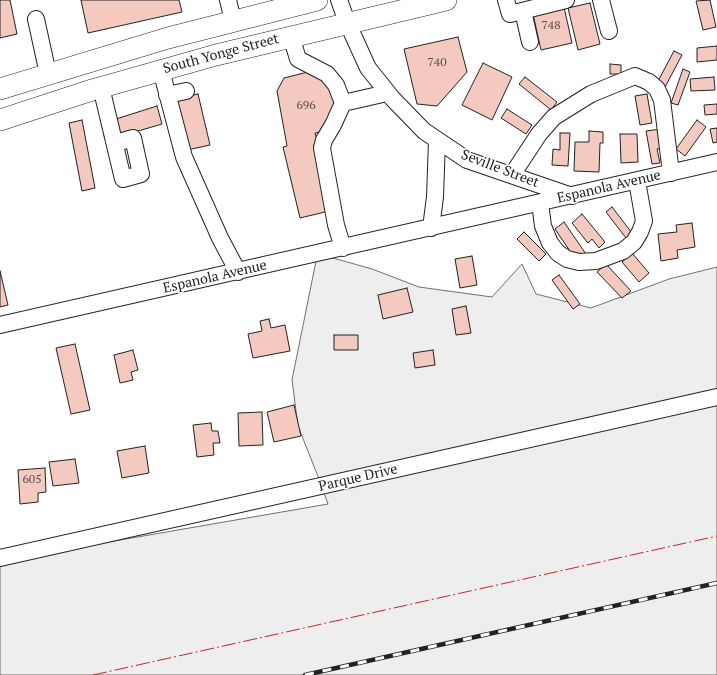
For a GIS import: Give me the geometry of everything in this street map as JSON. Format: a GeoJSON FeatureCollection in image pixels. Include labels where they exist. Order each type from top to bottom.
{"type":"FeatureCollection","features":[{"type":"Feature","properties":{"kind":"main road","name":"South Yonge Street"},"geometry":{"type":"LineString","coordinates":[[0,89],[161,40],[296,2],[317,0]]}},
{"type":"Feature","properties":{"kind":"main road","name":"South Yonge Street"},"geometry":{"type":"LineString","coordinates":[[0,120],[101,87],[161,70],[347,22],[446,0]]}},
{"type":"Feature","properties":{"kind":"street"},"geometry":{"type":"LineString","coordinates":[[228,0],[233,20]]}},
{"type":"Feature","properties":{"kind":"street","name":"Seville Street"},"geometry":{"type":"LineString","coordinates":[[339,0],[347,22],[368,68],[387,93],[424,131],[467,160],[572,196]]}},
{"type":"Feature","properties":{"kind":"street"},"geometry":{"type":"LineString","coordinates":[[506,0],[510,14],[566,0]]}},
{"type":"Feature","properties":{"kind":"street"},"geometry":{"type":"LineString","coordinates":[[602,0],[608,31]]}},
{"type":"Feature","properties":{"kind":"street"},"geometry":{"type":"LineString","coordinates":[[523,11],[530,42]]}},
{"type":"Feature","properties":{"kind":"street"},"geometry":{"type":"LineString","coordinates":[[36,20],[48,74]]}},
{"type":"Feature","properties":{"kind":"street"},"geometry":{"type":"LineString","coordinates":[[291,36],[298,59],[327,74],[336,86],[343,103],[324,140],[322,148],[336,225],[343,248]]}},
{"type":"Feature","properties":{"kind":"street"},"geometry":{"type":"LineString","coordinates":[[161,70],[185,161],[220,238],[238,272]]}},
{"type":"Feature","properties":{"kind":"street"},"geometry":{"type":"LineString","coordinates":[[512,175],[539,134],[554,117],[591,94],[635,76],[649,82],[656,89],[662,100],[671,173]]}},
{"type":"Feature","properties":{"kind":"street"},"geometry":{"type":"LineString","coordinates":[[101,87],[116,143]]}},
{"type":"Feature","properties":{"kind":"street"},"geometry":{"type":"LineString","coordinates":[[167,95],[186,91]]}},
{"type":"Feature","properties":{"kind":"street"},"geometry":{"type":"LineString","coordinates":[[343,103],[387,93]]}},
{"type":"Feature","properties":{"kind":"street"},"geometry":{"type":"LineString","coordinates":[[431,228],[435,196],[437,140]]}},
{"type":"Feature","properties":{"kind":"street","name":"Espanola Avenue"},"geometry":{"type":"LineString","coordinates":[[0,325],[717,162]]}},
{"type":"Feature","properties":{"kind":"street"},"geometry":{"type":"LineString","coordinates":[[540,203],[543,226],[550,243],[558,253],[567,259],[579,262],[596,261],[623,250],[634,242],[640,232],[644,221],[637,181]]}},
{"type":"Feature","properties":{"kind":"street","name":"Parque Drive"},"geometry":{"type":"LineString","coordinates":[[0,558],[717,397]]}},
{"type":"Feature","properties":{"kind":"shaded area"},"geometry":{"type":"Polygon","coordinates":[[[333,258],[372,269],[419,287],[492,297],[522,264],[536,294],[591,308],[669,279],[717,267],[717,389],[319,479],[298,426],[292,380],[316,261],[333,258]]]}},
{"type":"Feature","properties":{"kind":"shaded area"},"geometry":{"type":"Polygon","coordinates":[[[717,405],[717,675],[0,675],[0,566],[97,544],[328,504],[324,493],[717,405]]]}},
{"type":"Feature","properties":{"kind":"building"},"geometry":{"type":"Polygon","coordinates":[[[0,0],[10,0],[17,34],[0,38],[0,0]]]}},
{"type":"Feature","properties":{"kind":"building"},"geometry":{"type":"Polygon","coordinates":[[[81,0],[179,0],[182,12],[88,33],[81,0]]]}},
{"type":"Feature","properties":{"kind":"building"},"geometry":{"type":"Polygon","coordinates":[[[710,0],[716,27],[703,30],[696,1],[710,0]]]}},
{"type":"Feature","properties":{"kind":"building"},"geometry":{"type":"Polygon","coordinates":[[[590,3],[600,44],[578,50],[568,8],[590,3]]]}},
{"type":"Feature","properties":{"kind":"building"},"geometry":{"type":"Polygon","coordinates":[[[564,7],[572,43],[541,50],[533,14],[564,7]]]}},
{"type":"Feature","properties":{"kind":"building"},"geometry":{"type":"Polygon","coordinates":[[[458,37],[467,72],[437,106],[417,104],[404,49],[458,37]]]}},
{"type":"Feature","properties":{"kind":"building"},"geometry":{"type":"Polygon","coordinates":[[[717,46],[717,60],[697,62],[697,48],[717,46]]]}},
{"type":"Feature","properties":{"kind":"building"},"geometry":{"type":"Polygon","coordinates":[[[674,51],[682,55],[665,87],[657,83],[674,51]]]}},
{"type":"Feature","properties":{"kind":"building"},"geometry":{"type":"Polygon","coordinates":[[[483,63],[512,77],[492,120],[462,105],[483,63]]]}},
{"type":"Feature","properties":{"kind":"building"},"geometry":{"type":"Polygon","coordinates":[[[610,64],[621,65],[621,74],[610,74],[610,64]]]}},
{"type":"Feature","properties":{"kind":"building"},"geometry":{"type":"Polygon","coordinates":[[[683,69],[690,72],[678,105],[671,103],[683,69]]]}},
{"type":"Feature","properties":{"kind":"building"},"geometry":{"type":"Polygon","coordinates":[[[312,71],[331,85],[337,111],[326,131],[315,133],[318,143],[314,144],[329,211],[300,218],[283,147],[287,146],[277,91],[284,78],[312,71]]]}},
{"type":"Feature","properties":{"kind":"building"},"geometry":{"type":"Polygon","coordinates":[[[525,77],[557,102],[551,110],[519,84],[525,77]]]}},
{"type":"Feature","properties":{"kind":"building"},"geometry":{"type":"Polygon","coordinates":[[[714,77],[715,90],[691,91],[690,79],[714,77]]]}},
{"type":"Feature","properties":{"kind":"building"},"geometry":{"type":"Polygon","coordinates":[[[198,94],[210,145],[187,150],[175,99],[198,94]]]}},
{"type":"Feature","properties":{"kind":"building"},"geometry":{"type":"Polygon","coordinates":[[[647,94],[652,123],[640,125],[635,96],[647,94]]]}},
{"type":"Feature","properties":{"kind":"building"},"geometry":{"type":"Polygon","coordinates":[[[717,104],[717,114],[705,115],[704,105],[717,104]]]}},
{"type":"Feature","properties":{"kind":"building"},"geometry":{"type":"Polygon","coordinates":[[[157,106],[162,124],[121,136],[116,119],[157,106]]]}},
{"type":"Feature","properties":{"kind":"building"},"geometry":{"type":"Polygon","coordinates":[[[507,109],[532,125],[526,134],[501,118],[507,109]]]}},
{"type":"Feature","properties":{"kind":"building"},"geometry":{"type":"Polygon","coordinates":[[[82,120],[95,188],[82,191],[69,123],[82,120]]]}},
{"type":"Feature","properties":{"kind":"building"},"geometry":{"type":"Polygon","coordinates":[[[697,120],[706,127],[685,156],[676,149],[697,120]]]}},
{"type":"Feature","properties":{"kind":"building"},"geometry":{"type":"Polygon","coordinates":[[[717,128],[717,142],[713,143],[710,129],[717,128]]]}},
{"type":"Feature","properties":{"kind":"building"},"geometry":{"type":"Polygon","coordinates":[[[661,129],[664,148],[657,149],[660,163],[652,164],[646,131],[661,129]]]}},
{"type":"Feature","properties":{"kind":"building"},"geometry":{"type":"Polygon","coordinates":[[[589,131],[603,132],[603,143],[600,143],[599,172],[574,171],[575,142],[589,142],[589,131]]]}},
{"type":"Feature","properties":{"kind":"building"},"geometry":{"type":"Polygon","coordinates":[[[560,133],[570,133],[568,166],[552,165],[553,149],[560,150],[560,133]]]}},
{"type":"Feature","properties":{"kind":"building"},"geometry":{"type":"Polygon","coordinates":[[[620,134],[637,134],[638,162],[621,163],[620,134]]]}},
{"type":"Feature","properties":{"kind":"building"},"geometry":{"type":"Polygon","coordinates":[[[612,207],[632,233],[626,238],[606,212],[612,207]]]}},
{"type":"Feature","properties":{"kind":"building"},"geometry":{"type":"Polygon","coordinates":[[[582,214],[605,242],[599,248],[592,239],[588,243],[572,223],[582,214]]]}},
{"type":"Feature","properties":{"kind":"building"},"geometry":{"type":"Polygon","coordinates":[[[564,222],[586,254],[576,260],[555,229],[564,222]]]}},
{"type":"Feature","properties":{"kind":"building"},"geometry":{"type":"Polygon","coordinates":[[[692,223],[695,247],[677,250],[678,258],[661,261],[658,234],[677,232],[676,225],[692,223]]]}},
{"type":"Feature","properties":{"kind":"building"},"geometry":{"type":"Polygon","coordinates":[[[524,232],[546,254],[539,261],[517,239],[524,232]]]}},
{"type":"Feature","properties":{"kind":"building"},"geometry":{"type":"Polygon","coordinates":[[[632,253],[649,273],[639,282],[622,262],[632,253]]]}},
{"type":"Feature","properties":{"kind":"building"},"geometry":{"type":"Polygon","coordinates":[[[472,256],[477,285],[460,288],[455,259],[472,256]]]}},
{"type":"Feature","properties":{"kind":"building"},"geometry":{"type":"Polygon","coordinates":[[[606,264],[631,291],[622,298],[597,272],[606,264]]]}},
{"type":"Feature","properties":{"kind":"building"},"geometry":{"type":"Polygon","coordinates":[[[0,271],[8,305],[0,307],[0,271]]]}},
{"type":"Feature","properties":{"kind":"building"},"geometry":{"type":"Polygon","coordinates":[[[559,275],[580,304],[573,309],[552,280],[559,275]]]}},
{"type":"Feature","properties":{"kind":"building"},"geometry":{"type":"Polygon","coordinates":[[[407,288],[413,312],[383,319],[378,295],[407,288]]]}},
{"type":"Feature","properties":{"kind":"building"},"geometry":{"type":"Polygon","coordinates":[[[466,306],[471,333],[456,335],[452,309],[466,306]]]}},
{"type":"Feature","properties":{"kind":"building"},"geometry":{"type":"Polygon","coordinates":[[[269,319],[271,328],[285,325],[290,351],[253,358],[248,334],[262,331],[260,321],[269,319]]]}},
{"type":"Feature","properties":{"kind":"building"},"geometry":{"type":"Polygon","coordinates":[[[334,335],[358,335],[358,350],[334,350],[334,335]]]}},
{"type":"Feature","properties":{"kind":"building"},"geometry":{"type":"Polygon","coordinates":[[[75,344],[90,410],[71,414],[56,348],[75,344]]]}},
{"type":"Feature","properties":{"kind":"building"},"geometry":{"type":"Polygon","coordinates":[[[133,350],[138,370],[131,372],[133,380],[120,383],[114,355],[133,350]]]}},
{"type":"Feature","properties":{"kind":"building"},"geometry":{"type":"Polygon","coordinates":[[[433,350],[435,365],[415,368],[413,353],[433,350]]]}},
{"type":"Feature","properties":{"kind":"building"},"geometry":{"type":"Polygon","coordinates":[[[294,405],[301,436],[274,442],[267,412],[294,405]]]}},
{"type":"Feature","properties":{"kind":"building"},"geometry":{"type":"Polygon","coordinates":[[[262,412],[263,445],[239,446],[238,413],[262,412]]]}},
{"type":"Feature","properties":{"kind":"building"},"geometry":{"type":"Polygon","coordinates":[[[211,423],[212,431],[218,431],[220,443],[213,443],[214,455],[197,457],[193,425],[211,423]]]}},
{"type":"Feature","properties":{"kind":"building"},"geometry":{"type":"Polygon","coordinates":[[[145,446],[149,473],[122,478],[117,451],[145,446]]]}},
{"type":"Feature","properties":{"kind":"building"},"geometry":{"type":"Polygon","coordinates":[[[75,459],[79,483],[53,486],[49,462],[75,459]]]}},
{"type":"Feature","properties":{"kind":"building"},"geometry":{"type":"Polygon","coordinates":[[[45,468],[46,492],[38,493],[38,502],[20,504],[18,470],[45,468]]]}},
{"type":"Feature","properties":{"kind":"railway"},"geometry":{"type":"LineString","coordinates":[[305,675],[717,583]]}},
{"type":"Feature","properties":{"kind":"power"},"geometry":{"type":"LineString","coordinates":[[93,675],[717,536]]}}]}
